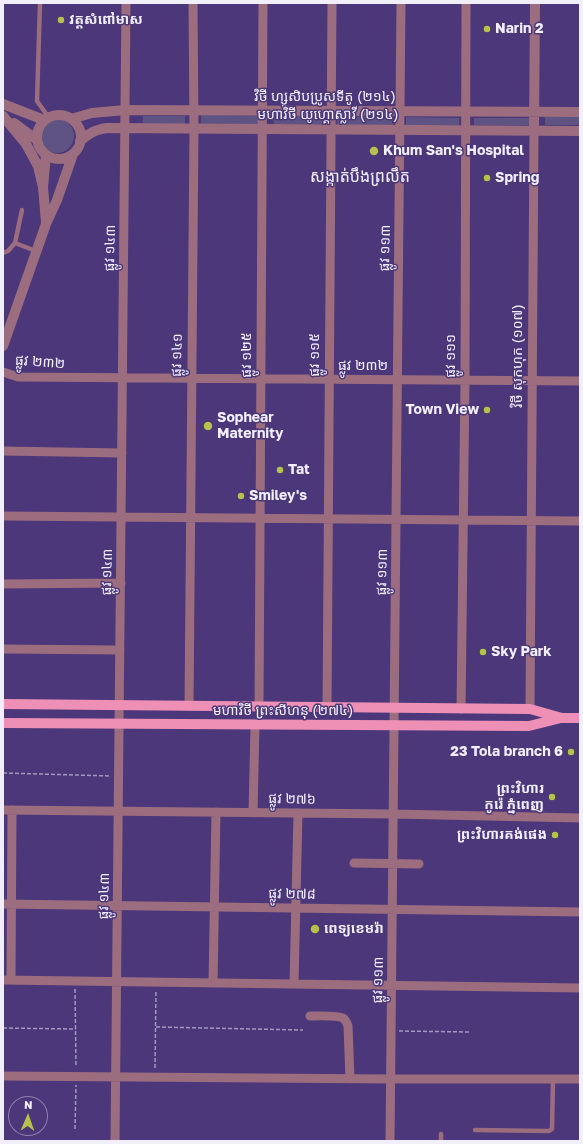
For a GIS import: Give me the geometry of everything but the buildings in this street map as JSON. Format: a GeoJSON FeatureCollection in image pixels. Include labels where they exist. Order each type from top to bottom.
{"type":"FeatureCollection","features":[{"type":"Feature","properties":{"kind":"main road","name":"មហាវិថី ព្រះសីហនុ (២៧៤)"},"geometry":{"type":"LineString","coordinates":[[3,704],[530,709],[562,718]]}},
{"type":"Feature","properties":{"kind":"main road","name":"មហាវិថី ព្រះសីហនុ (២៧៤)"},"geometry":{"type":"LineString","coordinates":[[3,723],[530,726],[562,718],[580,718]]}},
{"type":"Feature","properties":{"kind":"street","name":"ផ្លូវ ១៤៣"},"geometry":{"type":"LineString","coordinates":[[116,1141],[126,3]]}},
{"type":"Feature","properties":{"kind":"street","name":"ផ្លូវ ១៤១"},"geometry":{"type":"LineString","coordinates":[[189,706],[194,129],[193,3]]}},
{"type":"Feature","properties":{"kind":"street","name":"ផ្លូវ ១២៥"},"geometry":{"type":"LineString","coordinates":[[259,707],[264,3]]}},
{"type":"Feature","properties":{"kind":"street","name":"ផ្លូវ ១១៥"},"geometry":{"type":"LineString","coordinates":[[327,708],[332,3]]}},
{"type":"Feature","properties":{"kind":"street","name":"ផ្លូវ ១១៣"},"geometry":{"type":"LineString","coordinates":[[390,1141],[401,3]]}},
{"type":"Feature","properties":{"kind":"street","name":"ផ្លូវ ១១១"},"geometry":{"type":"LineString","coordinates":[[460,709],[465,380],[466,3]]}},
{"type":"Feature","properties":{"kind":"street","name":"វិថី សុកហុក (១០៧)"},"geometry":{"type":"LineString","coordinates":[[530,709],[535,3]]}},
{"type":"Feature","properties":{"kind":"street"},"geometry":{"type":"LineString","coordinates":[[3,104],[47,119]]}},
{"type":"Feature","properties":{"kind":"street","name":"វិថី ហ្សូសិបប្រូសទីតូ (២១៤)"},"geometry":{"type":"LineString","coordinates":[[71,119],[92,113],[125,110],[580,112]]}},
{"type":"Feature","properties":{"kind":"street"},"geometry":{"type":"LineString","coordinates":[[3,115],[37,140]]}},
{"type":"Feature","properties":{"kind":"street"},"geometry":{"type":"LineString","coordinates":[[3,115],[26,144],[38,166],[43,187],[46,224]]}},
{"type":"Feature","properties":{"kind":"street"},"geometry":{"type":"LineString","coordinates":[[60,115],[71,119],[78,127],[80,132],[78,148],[67,158],[52,158],[46,155],[38,146],[38,128],[47,119],[54,116],[60,115]]}},
{"type":"Feature","properties":{"kind":"street","name":"មហាវិថី យូហ្គោស្លាវី (២១៤)"},"geometry":{"type":"LineString","coordinates":[[80,141],[90,133],[98,130],[125,128],[580,131]]}},
{"type":"Feature","properties":{"kind":"street"},"geometry":{"type":"LineString","coordinates":[[3,346],[36,251],[57,200],[73,154]]}},
{"type":"Feature","properties":{"kind":"street"},"geometry":{"type":"LineString","coordinates":[[43,187],[46,155]]}},
{"type":"Feature","properties":{"kind":"street","name":"ផ្លូវ ២៣២"},"geometry":{"type":"LineString","coordinates":[[3,372],[18,377],[122,379],[580,381]]}},
{"type":"Feature","properties":{"kind":"street"},"geometry":{"type":"LineString","coordinates":[[3,452],[122,453]]}},
{"type":"Feature","properties":{"kind":"street"},"geometry":{"type":"LineString","coordinates":[[3,516],[580,521]]}},
{"type":"Feature","properties":{"kind":"street"},"geometry":{"type":"LineString","coordinates":[[3,584],[121,583]]}},
{"type":"Feature","properties":{"kind":"street"},"geometry":{"type":"LineString","coordinates":[[3,649],[120,650]]}},
{"type":"Feature","properties":{"kind":"street"},"geometry":{"type":"LineString","coordinates":[[253,813],[255,725]]}},
{"type":"Feature","properties":{"kind":"street"},"geometry":{"type":"LineString","coordinates":[[8,810],[7,980],[580,988]]}},
{"type":"Feature","properties":{"kind":"street","name":"ផ្លូវ ២៧៦"},"geometry":{"type":"LineString","coordinates":[[8,810],[393,814],[580,818]]}},
{"type":"Feature","properties":{"kind":"street"},"geometry":{"type":"LineString","coordinates":[[213,983],[216,812]]}},
{"type":"Feature","properties":{"kind":"street"},"geometry":{"type":"LineString","coordinates":[[294,984],[298,814]]}},
{"type":"Feature","properties":{"kind":"street"},"geometry":{"type":"LineString","coordinates":[[354,863],[419,864]]}},
{"type":"Feature","properties":{"kind":"street","name":"ផ្លូវ ២៧៨"},"geometry":{"type":"LineString","coordinates":[[7,904],[580,912]]}},
{"type":"Feature","properties":{"kind":"street"},"geometry":{"type":"LineString","coordinates":[[310,1016],[337,1017],[343,1018],[346,1021],[348,1026],[350,1079]]}},
{"type":"Feature","properties":{"kind":"street"},"geometry":{"type":"LineString","coordinates":[[3,1076],[580,1079]]}},
{"type":"Feature","properties":{"kind":"lane"},"geometry":{"type":"LineString","coordinates":[[40,3],[37,101],[47,119]]}},
{"type":"Feature","properties":{"kind":"lane"},"geometry":{"type":"LineString","coordinates":[[3,253],[8,251],[15,243],[22,210]]}},
{"type":"Feature","properties":{"kind":"lane"},"geometry":{"type":"LineString","coordinates":[[15,243],[36,251]]}},
{"type":"Feature","properties":{"kind":"lane"},"geometry":{"type":"LineString","coordinates":[[475,1130],[549,1131],[552,1129],[553,1124],[553,1079]]}},
{"type":"Feature","properties":{"kind":"lane"},"geometry":{"type":"LineString","coordinates":[[441,1134],[441,1141]]}},
{"type":"Feature","properties":{"kind":"path"},"geometry":{"type":"LineString","coordinates":[[3,774],[119,776]]}},
{"type":"Feature","properties":{"kind":"path"},"geometry":{"type":"LineString","coordinates":[[75,981],[75,1129]]}},
{"type":"Feature","properties":{"kind":"path"},"geometry":{"type":"LineString","coordinates":[[155,1077],[156,982]]}},
{"type":"Feature","properties":{"kind":"path"},"geometry":{"type":"LineString","coordinates":[[156,1027],[303,1030]]}},
{"type":"Feature","properties":{"kind":"path"},"geometry":{"type":"LineString","coordinates":[[3,1028],[76,1029]]}},
{"type":"Feature","properties":{"kind":"path"},"geometry":{"type":"LineString","coordinates":[[391,1031],[470,1032]]}},
{"type":"Feature","properties":{"kind":"shaded area"},"geometry":{"type":"Polygon","coordinates":[[[201,115],[260,116],[260,125],[201,124],[201,115]]]}},
{"type":"Feature","properties":{"kind":"shaded area"},"geometry":{"type":"Polygon","coordinates":[[[274,115],[325,116],[325,124],[274,124],[274,115]]]}},
{"type":"Feature","properties":{"kind":"shaded area"},"geometry":{"type":"Polygon","coordinates":[[[143,116],[185,116],[185,124],[143,124],[143,116]]]}},
{"type":"Feature","properties":{"kind":"shaded area"},"geometry":{"type":"Polygon","coordinates":[[[337,116],[393,117],[393,126],[337,125],[337,116]]]}},
{"type":"Feature","properties":{"kind":"shaded area"},"geometry":{"type":"Polygon","coordinates":[[[406,117],[459,118],[459,125],[406,125],[406,117]]]}},
{"type":"Feature","properties":{"kind":"shaded area"},"geometry":{"type":"Polygon","coordinates":[[[545,117],[580,117],[580,125],[545,125],[545,117]]]}},
{"type":"Feature","properties":{"kind":"shaded area"},"geometry":{"type":"Polygon","coordinates":[[[474,118],[530,118],[530,125],[474,125],[474,118]]]}},
{"type":"Feature","properties":{"kind":"shaded area"},"geometry":{"type":"Polygon","coordinates":[[[54,119],[60,119],[64,120],[71,126],[74,136],[73,143],[67,150],[60,153],[54,153],[50,152],[43,146],[40,139],[40,133],[41,129],[47,122],[54,119]]]}},
{"type":"Feature","properties":{"kind":"place","name":"វត្តសំពៅមាស"},"geometry":{"type":"Point","coordinates":[61,20]}},
{"type":"Feature","properties":{"kind":"place","name":"Narin 2"},"geometry":{"type":"Point","coordinates":[487,29]}},
{"type":"Feature","properties":{"kind":"place","name":"Khum San's Hospital"},"geometry":{"type":"Point","coordinates":[374,151]}},
{"type":"Feature","properties":{"kind":"place","name":"Spring"},"geometry":{"type":"Point","coordinates":[487,178]}},
{"type":"Feature","properties":{"kind":"place","name":"Town View"},"geometry":{"type":"Point","coordinates":[487,410]}},
{"type":"Feature","properties":{"kind":"place","name":"Sophear Maternity"},"geometry":{"type":"Point","coordinates":[208,426]}},
{"type":"Feature","properties":{"kind":"place","name":"Tat"},"geometry":{"type":"Point","coordinates":[280,470]}},
{"type":"Feature","properties":{"kind":"place","name":"Smiley's"},"geometry":{"type":"Point","coordinates":[241,496]}},
{"type":"Feature","properties":{"kind":"place","name":"Sky Park"},"geometry":{"type":"Point","coordinates":[483,652]}},
{"type":"Feature","properties":{"kind":"place","name":"23 Tola branch 6"},"geometry":{"type":"Point","coordinates":[571,752]}},
{"type":"Feature","properties":{"kind":"place","name":"ព្រះវិហារ កូរ៉េ ភ្នំពេញ"},"geometry":{"type":"Point","coordinates":[552,797]}},
{"type":"Feature","properties":{"kind":"place","name":"ព្រះវិហារគង់ផេង"},"geometry":{"type":"Point","coordinates":[555,835]}},
{"type":"Feature","properties":{"kind":"place","name":"ពេទ្យខេមរ៉ា"},"geometry":{"type":"Point","coordinates":[315,929]}},
{"type":"Feature","properties":{"kind":"district","name":"សង្កាត់បឹងព្រលឹត"},"geometry":{"type":"Point","coordinates":[360,177]}}]}
